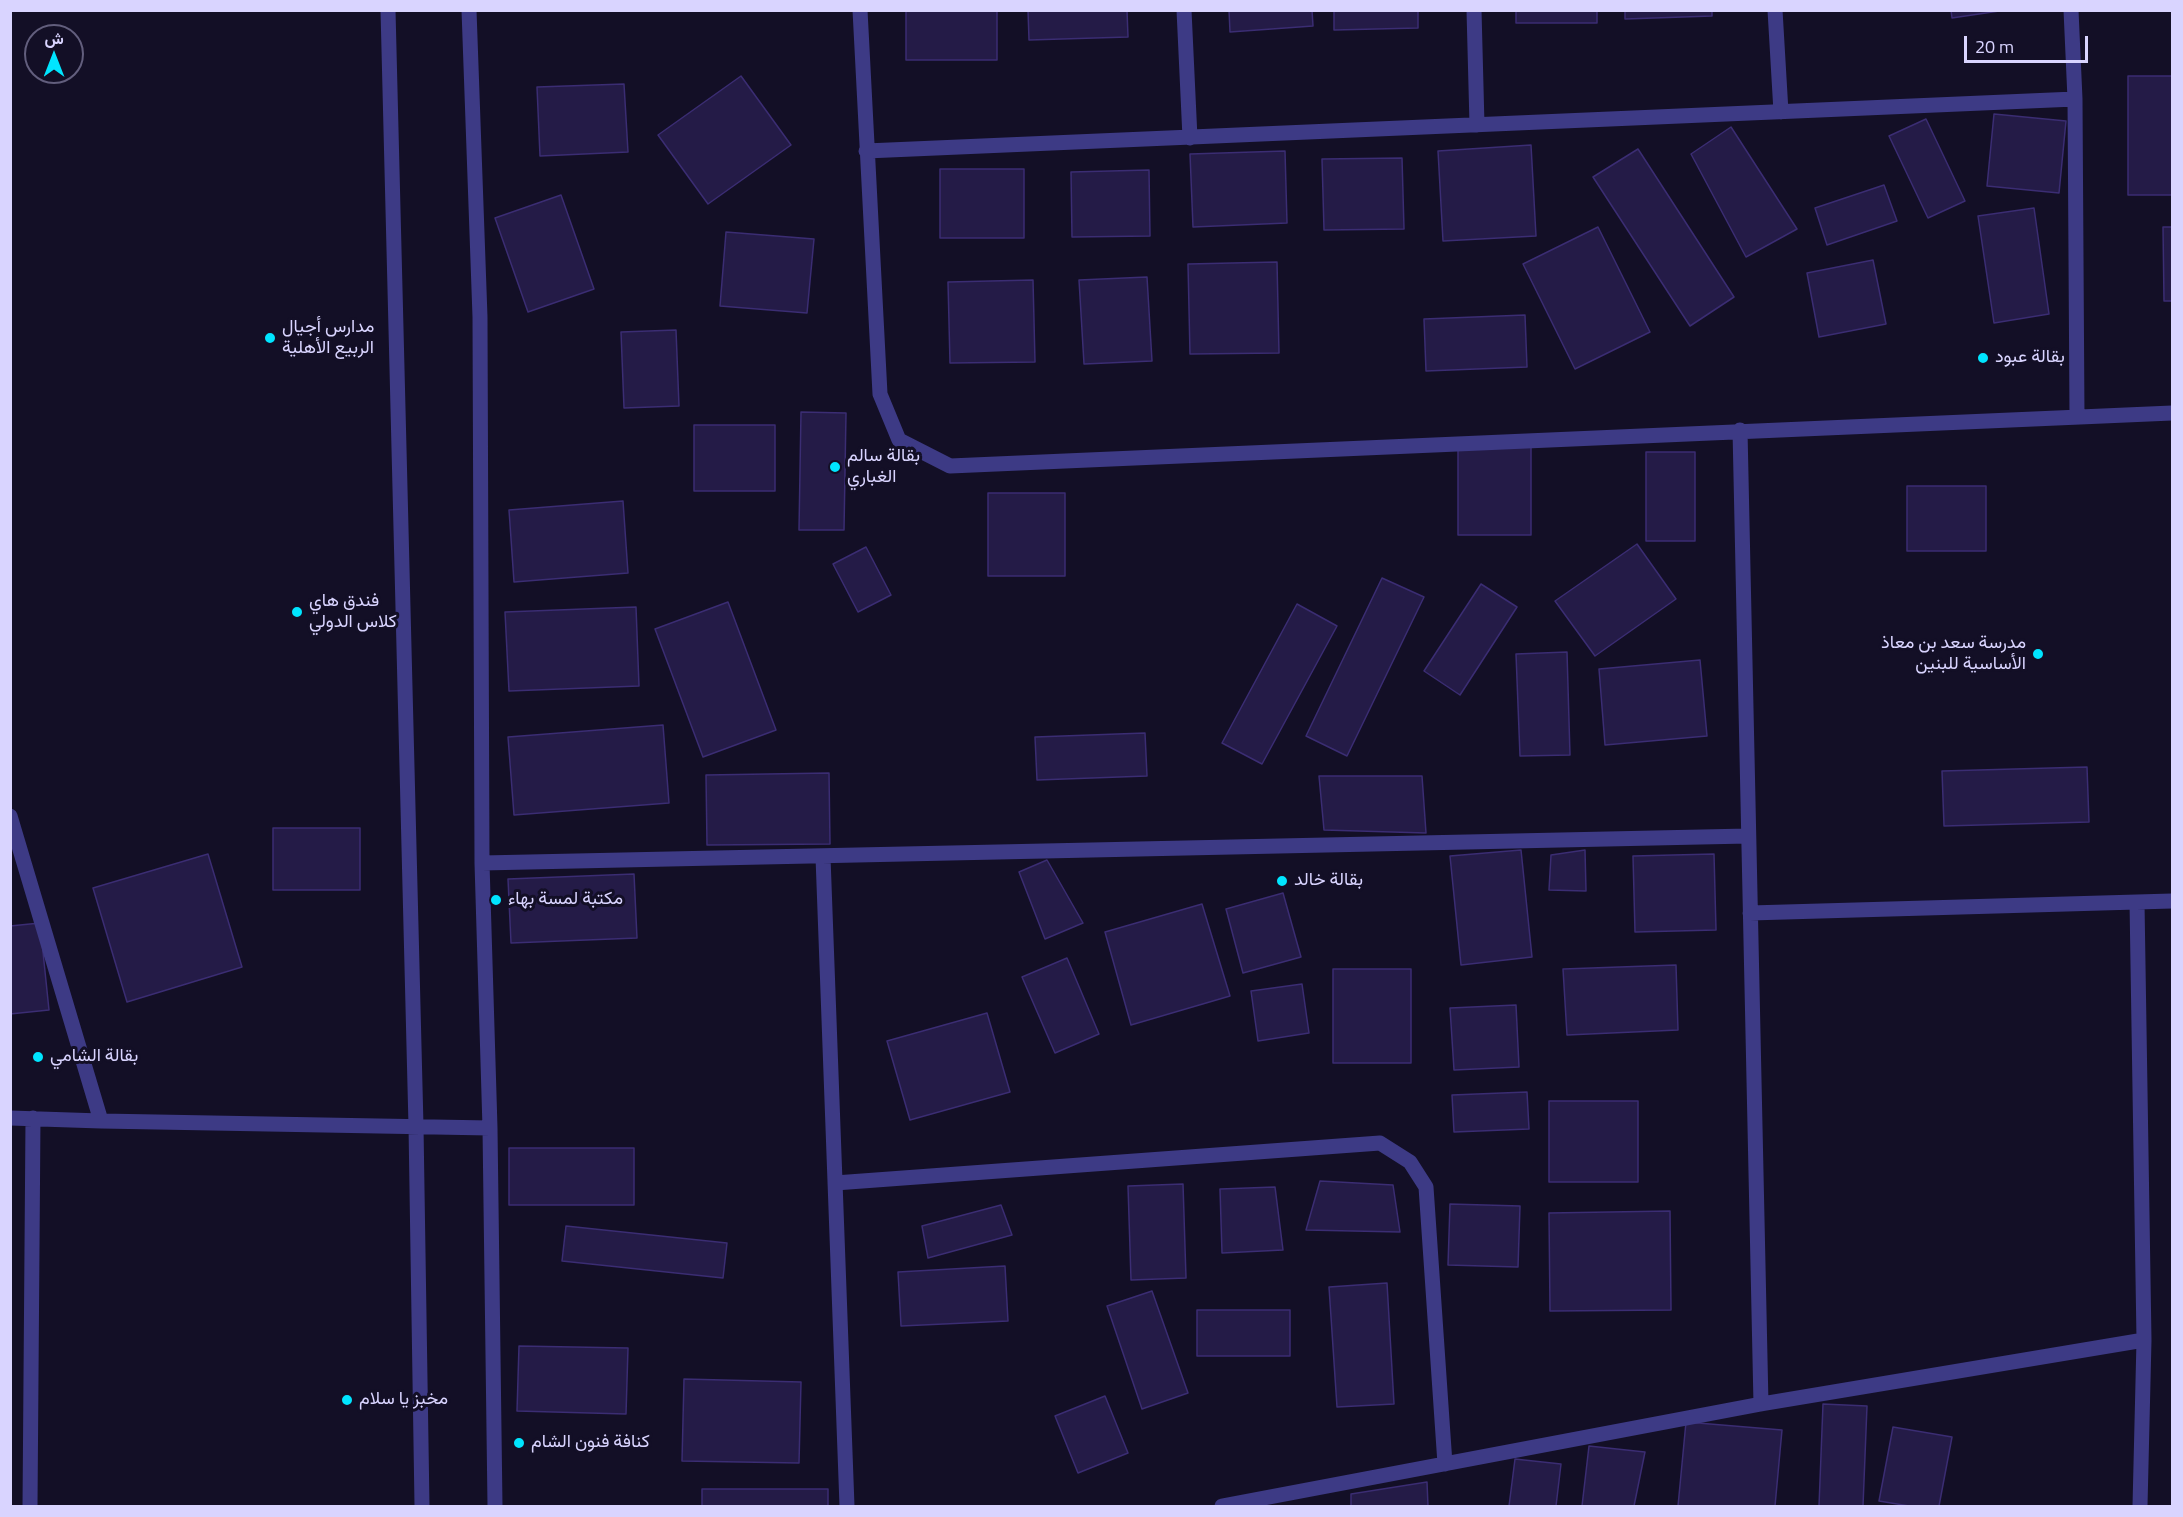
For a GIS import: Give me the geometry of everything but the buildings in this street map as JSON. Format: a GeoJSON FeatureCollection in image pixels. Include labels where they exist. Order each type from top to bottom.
{"type":"FeatureCollection","features":[{"type":"Feature","properties":{"kind":"street"},"geometry":{"type":"LineString","coordinates":[[388,10],[416,1126],[422,1506]]}},
{"type":"Feature","properties":{"kind":"street"},"geometry":{"type":"LineString","coordinates":[[469,10],[480,317],[482,862],[490,1128],[495,1506]]}},
{"type":"Feature","properties":{"kind":"street"},"geometry":{"type":"LineString","coordinates":[[860,10],[880,394],[899,440],[950,466],[2172,413]]}},
{"type":"Feature","properties":{"kind":"street"},"geometry":{"type":"LineString","coordinates":[[1184,10],[1190,138]]}},
{"type":"Feature","properties":{"kind":"street"},"geometry":{"type":"LineString","coordinates":[[1474,10],[1477,125]]}},
{"type":"Feature","properties":{"kind":"street"},"geometry":{"type":"LineString","coordinates":[[1776,10],[1781,112]]}},
{"type":"Feature","properties":{"kind":"street"},"geometry":{"type":"LineString","coordinates":[[2071,10],[2075,99],[2077,417]]}},
{"type":"Feature","properties":{"kind":"street"},"geometry":{"type":"LineString","coordinates":[[866,151],[2075,99]]}},
{"type":"Feature","properties":{"kind":"street"},"geometry":{"type":"LineString","coordinates":[[1740,430],[1761,1404]]}},
{"type":"Feature","properties":{"kind":"street"},"geometry":{"type":"LineString","coordinates":[[10,816],[101,1122]]}},
{"type":"Feature","properties":{"kind":"street"},"geometry":{"type":"LineString","coordinates":[[482,862],[1748,837]]}},
{"type":"Feature","properties":{"kind":"street"},"geometry":{"type":"LineString","coordinates":[[823,857],[847,1506]]}},
{"type":"Feature","properties":{"kind":"street"},"geometry":{"type":"LineString","coordinates":[[1750,913],[2172,901]]}},
{"type":"Feature","properties":{"kind":"street"},"geometry":{"type":"LineString","coordinates":[[2137,902],[2144,1340],[2140,1506]]}},
{"type":"Feature","properties":{"kind":"street"},"geometry":{"type":"LineString","coordinates":[[10,1118],[101,1122],[490,1128]]}},
{"type":"Feature","properties":{"kind":"street"},"geometry":{"type":"LineString","coordinates":[[30,1506],[33,1118]]}},
{"type":"Feature","properties":{"kind":"street"},"geometry":{"type":"LineString","coordinates":[[835,1183],[1380,1143],[1410,1162],[1426,1186],[1445,1464]]}},
{"type":"Feature","properties":{"kind":"street"},"geometry":{"type":"LineString","coordinates":[[1222,1506],[1761,1404],[2144,1340]]}},
{"type":"Feature","properties":{"kind":"place","name":"مدارس أجيال الربيع الأهلية"},"geometry":{"type":"Point","coordinates":[270,338]}},
{"type":"Feature","properties":{"kind":"place","name":"بقالة عبود"},"geometry":{"type":"Point","coordinates":[1983,358]}},
{"type":"Feature","properties":{"kind":"place","name":"بقالة سالم الغباري"},"geometry":{"type":"Point","coordinates":[835,467]}},
{"type":"Feature","properties":{"kind":"place","name":"فندق هاي كلاس الدولي"},"geometry":{"type":"Point","coordinates":[297,612]}},
{"type":"Feature","properties":{"kind":"place","name":"مدرسة سعد بن معاذ الأساسية للبنين"},"geometry":{"type":"Point","coordinates":[2038,654]}},
{"type":"Feature","properties":{"kind":"place","name":"بقالة خالد"},"geometry":{"type":"Point","coordinates":[1282,881]}},
{"type":"Feature","properties":{"kind":"place","name":"مكتبة لمسة بهاء"},"geometry":{"type":"Point","coordinates":[496,900]}},
{"type":"Feature","properties":{"kind":"place","name":"بقالة الشامي"},"geometry":{"type":"Point","coordinates":[38,1057]}},
{"type":"Feature","properties":{"kind":"place","name":"مخبز يا سلام"},"geometry":{"type":"Point","coordinates":[347,1400]}},
{"type":"Feature","properties":{"kind":"place","name":"كنافة فنون الشام"},"geometry":{"type":"Point","coordinates":[519,1443]}}]}
